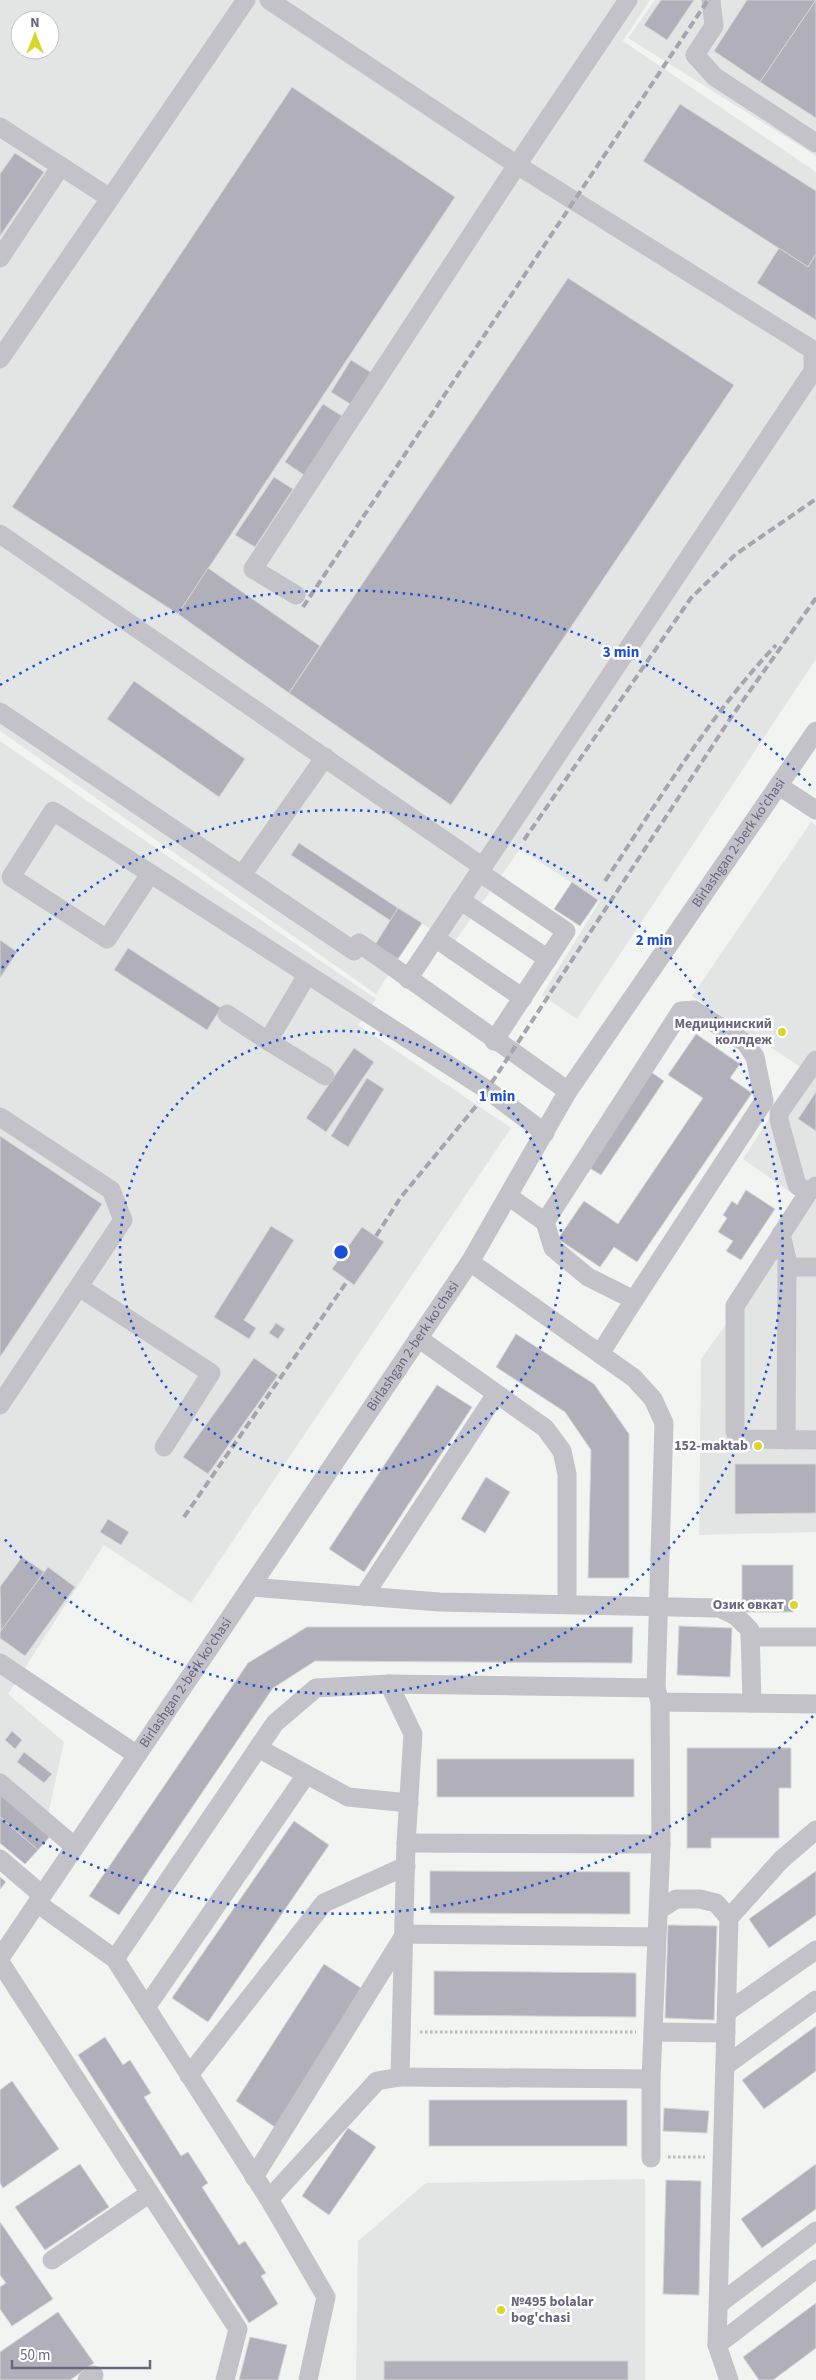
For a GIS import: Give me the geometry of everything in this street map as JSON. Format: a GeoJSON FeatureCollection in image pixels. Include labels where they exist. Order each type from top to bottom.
{"type":"FeatureCollection","features":[{"type":"Feature","properties":{"kind":"street"},"geometry":{"type":"LineString","coordinates":[[0,359],[246,0]]}},
{"type":"Feature","properties":{"kind":"street"},"geometry":{"type":"LineString","coordinates":[[269,0],[517,164],[813,350],[813,371],[408,979]]}},
{"type":"Feature","properties":{"kind":"street"},"geometry":{"type":"LineString","coordinates":[[296,596],[253,569],[517,164],[628,0]]}},
{"type":"Feature","properties":{"kind":"street"},"geometry":{"type":"LineString","coordinates":[[711,0],[714,26],[695,55],[715,77],[816,143]]}},
{"type":"Feature","properties":{"kind":"street"},"geometry":{"type":"LineString","coordinates":[[0,127],[110,198]]}},
{"type":"Feature","properties":{"kind":"street"},"geometry":{"type":"LineString","coordinates":[[0,258],[60,166]]}},
{"type":"Feature","properties":{"kind":"street"},"geometry":{"type":"LineString","coordinates":[[0,534],[325,757],[566,932],[494,1041]]}},
{"type":"Feature","properties":{"kind":"street"},"geometry":{"type":"LineString","coordinates":[[0,712],[354,951],[359,943],[568,1092]]}},
{"type":"Feature","properties":{"kind":"street","name":"Birlashgan 2-berk ko'chasi"},"geometry":{"type":"LineString","coordinates":[[0,1960],[470,1262],[568,1092],[816,731]]}},
{"type":"Feature","properties":{"kind":"street"},"geometry":{"type":"LineString","coordinates":[[242,875],[325,757]]}},
{"type":"Feature","properties":{"kind":"street"},"geometry":{"type":"LineString","coordinates":[[779,786],[816,810]]}},
{"type":"Feature","properties":{"kind":"street"},"geometry":{"type":"LineString","coordinates":[[150,874],[107,939],[11,877],[53,811],[486,1089],[546,1133]]}},
{"type":"Feature","properties":{"kind":"street"},"geometry":{"type":"LineString","coordinates":[[460,900],[548,959]]}},
{"type":"Feature","properties":{"kind":"street"},"geometry":{"type":"LineString","coordinates":[[435,938],[523,998]]}},
{"type":"Feature","properties":{"kind":"street"},"geometry":{"type":"LineString","coordinates":[[268,1040],[307,975]]}},
{"type":"Feature","properties":{"kind":"street"},"geometry":{"type":"LineString","coordinates":[[545,1222],[681,1011],[694,1010],[746,1043],[755,1057],[764,1101],[600,1354]]}},
{"type":"Feature","properties":{"kind":"street"},"geometry":{"type":"LineString","coordinates":[[227,1014],[325,1076]]}},
{"type":"Feature","properties":{"kind":"street"},"geometry":{"type":"LineString","coordinates":[[816,1060],[779,1113],[779,1120],[797,1185],[812,1189],[735,1306],[734,1431],[738,1439],[816,1440]]}},
{"type":"Feature","properties":{"kind":"street"},"geometry":{"type":"LineString","coordinates":[[0,1117],[111,1190],[123,1220],[0,1405]]}},
{"type":"Feature","properties":{"kind":"street"},"geometry":{"type":"LineString","coordinates":[[508,1196],[545,1222],[553,1248],[588,1277],[634,1300]]}},
{"type":"Feature","properties":{"kind":"street"},"geometry":{"type":"LineString","coordinates":[[781,1234],[787,1267],[786,1440]]}},
{"type":"Feature","properties":{"kind":"street"},"geometry":{"type":"LineString","coordinates":[[470,1262],[634,1378],[653,1400],[664,1423],[658,1695],[661,1844],[651,2079],[651,2158]]}},
{"type":"Feature","properties":{"kind":"street"},"geometry":{"type":"LineString","coordinates":[[787,1267],[816,1267]]}},
{"type":"Feature","properties":{"kind":"street"},"geometry":{"type":"LineString","coordinates":[[78,1287],[211,1373],[164,1447]]}},
{"type":"Feature","properties":{"kind":"street"},"geometry":{"type":"LineString","coordinates":[[418,1338],[545,1428],[562,1451],[566,1474],[566,1604]]}},
{"type":"Feature","properties":{"kind":"street"},"geometry":{"type":"LineString","coordinates":[[364,1596],[496,1394]]}},
{"type":"Feature","properties":{"kind":"street"},"geometry":{"type":"LineString","coordinates":[[251,1587],[439,1602],[719,1608],[736,1616],[750,1630],[752,1703]]}},
{"type":"Feature","properties":{"kind":"street"},"geometry":{"type":"LineString","coordinates":[[750,1637],[816,1637]]}},
{"type":"Feature","properties":{"kind":"street"},"geometry":{"type":"LineString","coordinates":[[0,1663],[137,1755]]}},
{"type":"Feature","properties":{"kind":"street"},"geometry":{"type":"LineString","coordinates":[[389,1684],[413,1734],[406,1843],[400,2077]]}},
{"type":"Feature","properties":{"kind":"street"},"geometry":{"type":"LineString","coordinates":[[115,1959],[275,1723],[316,1688],[389,1684],[658,1695],[752,1703],[816,1704]]}},
{"type":"Feature","properties":{"kind":"street"},"geometry":{"type":"LineString","coordinates":[[258,1748],[348,1797],[409,1803]]}},
{"type":"Feature","properties":{"kind":"street"},"geometry":{"type":"LineString","coordinates":[[147,2006],[306,1775]]}},
{"type":"Feature","properties":{"kind":"street"},"geometry":{"type":"LineString","coordinates":[[0,1783],[75,1847]]}},
{"type":"Feature","properties":{"kind":"street"},"geometry":{"type":"LineString","coordinates":[[729,2380],[718,2345],[730,1918],[782,1860],[816,1830]]}},
{"type":"Feature","properties":{"kind":"street"},"geometry":{"type":"LineString","coordinates":[[406,1843],[661,1844]]}},
{"type":"Feature","properties":{"kind":"street"},"geometry":{"type":"LineString","coordinates":[[0,1859],[40,1899],[115,1959],[147,2006],[269,2200],[326,2297],[308,2380]]}},
{"type":"Feature","properties":{"kind":"street"},"geometry":{"type":"LineString","coordinates":[[190,2075],[324,1903],[406,1866]]}},
{"type":"Feature","properties":{"kind":"street"},"geometry":{"type":"LineString","coordinates":[[658,1910],[676,1899],[700,1899],[716,1903],[730,1918]]}},
{"type":"Feature","properties":{"kind":"street"},"geometry":{"type":"LineString","coordinates":[[405,1934],[656,1936]]}},
{"type":"Feature","properties":{"kind":"street"},"geometry":{"type":"LineString","coordinates":[[254,2176],[405,1934]]}},
{"type":"Feature","properties":{"kind":"street"},"geometry":{"type":"LineString","coordinates":[[727,2012],[816,1950]]}},
{"type":"Feature","properties":{"kind":"street"},"geometry":{"type":"LineString","coordinates":[[0,1960],[238,2329],[225,2380]]}},
{"type":"Feature","properties":{"kind":"street"},"geometry":{"type":"LineString","coordinates":[[725,2066],[816,2000]]}},
{"type":"Feature","properties":{"kind":"street"},"geometry":{"type":"LineString","coordinates":[[653,2032],[726,2033]]}},
{"type":"Feature","properties":{"kind":"street"},"geometry":{"type":"LineString","coordinates":[[269,2200],[377,2081],[400,2077],[651,2079]]}},
{"type":"Feature","properties":{"kind":"street"},"geometry":{"type":"LineString","coordinates":[[52,2260],[150,2193]]}},
{"type":"Feature","properties":{"kind":"street"},"geometry":{"type":"LineString","coordinates":[[719,2304],[816,2231]]}},
{"type":"Feature","properties":{"kind":"street"},"geometry":{"type":"LineString","coordinates":[[718,2345],[816,2269]]}},
{"type":"Feature","properties":{"kind":"path"},"geometry":{"type":"LineString","coordinates":[[402,2032],[653,2032]]}},
{"type":"Feature","properties":{"kind":"path"},"geometry":{"type":"LineString","coordinates":[[651,2158],[723,2157]]}},
{"type":"Feature","properties":{"kind":"shaded area"},"geometry":{"type":"Polygon","coordinates":[[[0,0],[650,0],[623,41],[816,172],[816,659],[577,1019],[542,995],[600,901],[520,849],[453,944],[421,923],[376,994],[0,731],[0,0]]]}},
{"type":"Feature","properties":{"kind":"shaded area"},"geometry":{"type":"Polygon","coordinates":[[[655,0],[816,0],[816,156],[628,38],[655,0]]]}},
{"type":"Feature","properties":{"kind":"shaded area"},"geometry":{"type":"Polygon","coordinates":[[[0,741],[376,999],[358,1025],[511,1128],[191,1603],[104,1545],[8,1694],[64,1742],[48,1815],[0,1774],[0,741]]]}},
{"type":"Feature","properties":{"kind":"shaded area","name":"Медициниский коллдеж"},"geometry":{"type":"Polygon","coordinates":[[[811,822],[816,826],[816,1194],[808,1205],[743,1159],[802,1068],[692,996],[811,822]]]}},
{"type":"Feature","properties":{"kind":"shaded area","name":"152-maktab"},"geometry":{"type":"Polygon","coordinates":[[[816,1199],[816,1532],[699,1535],[701,1359],[816,1199]]]}},
{"type":"Feature","properties":{"kind":"shaded area","name":"№495 bolalar bog'chasi"},"geometry":{"type":"Polygon","coordinates":[[[645,2179],[645,2380],[356,2380],[358,2241],[426,2183],[645,2179]]]}},
{"type":"Feature","properties":{"kind":"building"},"geometry":{"type":"Polygon","coordinates":[[[661,0],[694,0],[667,40],[644,25],[661,0]]]}},
{"type":"Feature","properties":{"kind":"building"},"geometry":{"type":"Polygon","coordinates":[[[747,0],[816,0],[760,82],[714,51],[747,0]]]}},
{"type":"Feature","properties":{"kind":"building"},"geometry":{"type":"Polygon","coordinates":[[[816,0],[816,118],[760,82],[816,0]]]}},
{"type":"Feature","properties":{"kind":"building"},"geometry":{"type":"Polygon","coordinates":[[[292,87],[455,197],[178,614],[12,507],[292,87]]]}},
{"type":"Feature","properties":{"kind":"building"},"geometry":{"type":"Polygon","coordinates":[[[680,104],[816,191],[816,254],[808,267],[643,161],[680,104]]]}},
{"type":"Feature","properties":{"kind":"building"},"geometry":{"type":"Polygon","coordinates":[[[15,153],[44,172],[0,236],[0,174],[15,153]]]}},
{"type":"Feature","properties":{"kind":"building"},"geometry":{"type":"Polygon","coordinates":[[[779,248],[808,267],[816,254],[816,320],[757,283],[779,248]]]}},
{"type":"Feature","properties":{"kind":"building"},"geometry":{"type":"Polygon","coordinates":[[[568,278],[734,385],[451,805],[289,693],[568,278]]]}},
{"type":"Feature","properties":{"kind":"building"},"geometry":{"type":"Polygon","coordinates":[[[351,360],[372,373],[352,405],[331,392],[351,360]]]}},
{"type":"Feature","properties":{"kind":"building"},"geometry":{"type":"Polygon","coordinates":[[[323,404],[342,416],[304,475],[285,462],[323,404]]]}},
{"type":"Feature","properties":{"kind":"building"},"geometry":{"type":"Polygon","coordinates":[[[274,477],[293,489],[255,547],[235,535],[274,477]]]}},
{"type":"Feature","properties":{"kind":"building"},"geometry":{"type":"Polygon","coordinates":[[[208,568],[320,646],[289,693],[178,614],[208,568]]]}},
{"type":"Feature","properties":{"kind":"building"},"geometry":{"type":"Polygon","coordinates":[[[134,681],[245,759],[219,797],[107,719],[134,681]]]}},
{"type":"Feature","properties":{"kind":"building"},"geometry":{"type":"Polygon","coordinates":[[[299,843],[398,908],[391,921],[291,855],[299,843]]]}},
{"type":"Feature","properties":{"kind":"building"},"geometry":{"type":"Polygon","coordinates":[[[572,882],[598,900],[580,926],[554,909],[572,882]]]}},
{"type":"Feature","properties":{"kind":"building"},"geometry":{"type":"Polygon","coordinates":[[[398,908],[422,923],[398,959],[375,945],[398,908]]]}},
{"type":"Feature","properties":{"kind":"building"},"geometry":{"type":"Polygon","coordinates":[[[0,940],[17,952],[0,978],[0,940]]]}},
{"type":"Feature","properties":{"kind":"building"},"geometry":{"type":"Polygon","coordinates":[[[128,948],[221,1008],[207,1030],[114,970],[128,948]]]}},
{"type":"Feature","properties":{"kind":"building"},"geometry":{"type":"Polygon","coordinates":[[[696,1034],[740,1064],[730,1078],[752,1093],[637,1262],[614,1247],[600,1267],[558,1239],[584,1201],[618,1224],[703,1098],[668,1075],[696,1034]]]}},
{"type":"Feature","properties":{"kind":"building"},"geometry":{"type":"Polygon","coordinates":[[[354,1048],[374,1062],[326,1132],[306,1118],[354,1048]]]}},
{"type":"Feature","properties":{"kind":"building"},"geometry":{"type":"Polygon","coordinates":[[[651,1072],[664,1081],[601,1175],[588,1167],[651,1072]]]}},
{"type":"Feature","properties":{"kind":"building"},"geometry":{"type":"Polygon","coordinates":[[[367,1078],[384,1089],[348,1147],[331,1136],[367,1078]]]}},
{"type":"Feature","properties":{"kind":"building"},"geometry":{"type":"Polygon","coordinates":[[[816,1092],[816,1131],[798,1119],[816,1092]]]}},
{"type":"Feature","properties":{"kind":"building"},"geometry":{"type":"Polygon","coordinates":[[[0,1136],[102,1204],[0,1357],[0,1136]]]}},
{"type":"Feature","properties":{"kind":"building"},"geometry":{"type":"Polygon","coordinates":[[[746,1190],[775,1209],[741,1260],[726,1251],[733,1241],[718,1232],[727,1218],[723,1215],[732,1201],[737,1205],[746,1190]]]}},
{"type":"Feature","properties":{"kind":"building"},"geometry":{"type":"Polygon","coordinates":[[[271,1226],[294,1240],[244,1320],[256,1328],[249,1339],[214,1317],[271,1226]]]}},
{"type":"Feature","properties":{"kind":"building"},"geometry":{"type":"Polygon","coordinates":[[[362,1227],[384,1242],[354,1285],[332,1269],[362,1227]]]}},
{"type":"Feature","properties":{"kind":"building"},"geometry":{"type":"Polygon","coordinates":[[[276,1323],[285,1329],[278,1339],[269,1333],[276,1323]]]}},
{"type":"Feature","properties":{"kind":"building"},"geometry":{"type":"Polygon","coordinates":[[[516,1334],[594,1384],[629,1434],[629,1578],[588,1578],[591,1450],[565,1412],[496,1367],[516,1334]]]}},
{"type":"Feature","properties":{"kind":"building"},"geometry":{"type":"Polygon","coordinates":[[[254,1358],[278,1375],[208,1474],[183,1457],[254,1358]]]}},
{"type":"Feature","properties":{"kind":"building"},"geometry":{"type":"Polygon","coordinates":[[[437,1385],[472,1407],[364,1572],[329,1549],[437,1385]]]}},
{"type":"Feature","properties":{"kind":"building"},"geometry":{"type":"Polygon","coordinates":[[[735,1464],[816,1464],[816,1513],[735,1514],[735,1464]]]}},
{"type":"Feature","properties":{"kind":"building"},"geometry":{"type":"Polygon","coordinates":[[[486,1477],[510,1492],[485,1533],[461,1519],[486,1477]]]}},
{"type":"Feature","properties":{"kind":"building"},"geometry":{"type":"Polygon","coordinates":[[[108,1519],[129,1532],[121,1545],[100,1532],[108,1519]]]}},
{"type":"Feature","properties":{"kind":"building"},"geometry":{"type":"Polygon","coordinates":[[[22,1557],[44,1572],[1,1632],[0,1587],[22,1557]]]}},
{"type":"Feature","properties":{"kind":"building"},"geometry":{"type":"Polygon","coordinates":[[[742,1565],[793,1565],[793,1612],[742,1612],[742,1565]]]}},
{"type":"Feature","properties":{"kind":"building"},"geometry":{"type":"Polygon","coordinates":[[[48,1567],[75,1587],[25,1656],[0,1638],[0,1632],[48,1567]]]}},
{"type":"Feature","properties":{"kind":"building"},"geometry":{"type":"Polygon","coordinates":[[[679,1626],[732,1628],[730,1677],[677,1675],[679,1626]]]}},
{"type":"Feature","properties":{"kind":"building"},"geometry":{"type":"Polygon","coordinates":[[[307,1627],[633,1627],[632,1663],[315,1661],[273,1688],[119,1915],[89,1896],[248,1663],[307,1627]]]}},
{"type":"Feature","properties":{"kind":"building"},"geometry":{"type":"Polygon","coordinates":[[[12,1731],[22,1740],[15,1749],[5,1740],[12,1731]]]}},
{"type":"Feature","properties":{"kind":"building"},"geometry":{"type":"Polygon","coordinates":[[[687,1748],[791,1748],[791,1788],[779,1788],[779,1838],[711,1838],[711,1848],[687,1848],[687,1748]]]}},
{"type":"Feature","properties":{"kind":"building"},"geometry":{"type":"Polygon","coordinates":[[[24,1752],[52,1774],[44,1783],[17,1762],[24,1752]]]}},
{"type":"Feature","properties":{"kind":"building"},"geometry":{"type":"Polygon","coordinates":[[[437,1759],[634,1759],[634,1797],[437,1797],[437,1759]]]}},
{"type":"Feature","properties":{"kind":"building"},"geometry":{"type":"Polygon","coordinates":[[[0,1789],[52,1834],[38,1850],[0,1817],[0,1789]]]}},
{"type":"Feature","properties":{"kind":"building"},"geometry":{"type":"Polygon","coordinates":[[[0,1817],[38,1850],[25,1864],[0,1843],[0,1817]]]}},
{"type":"Feature","properties":{"kind":"building"},"geometry":{"type":"Polygon","coordinates":[[[294,1821],[329,1845],[208,2022],[172,1998],[294,1821]]]}},
{"type":"Feature","properties":{"kind":"building"},"geometry":{"type":"Polygon","coordinates":[[[430,1871],[630,1872],[630,1914],[430,1913],[430,1871]]]}},
{"type":"Feature","properties":{"kind":"building"},"geometry":{"type":"Polygon","coordinates":[[[816,1871],[816,1915],[769,1948],[749,1919],[816,1871]]]}},
{"type":"Feature","properties":{"kind":"building"},"geometry":{"type":"Polygon","coordinates":[[[0,1877],[6,1882],[0,1889],[0,1877]]]}},
{"type":"Feature","properties":{"kind":"building"},"geometry":{"type":"Polygon","coordinates":[[[668,1925],[717,1926],[714,2020],[665,2018],[668,1925]]]}},
{"type":"Feature","properties":{"kind":"building"},"geometry":{"type":"Polygon","coordinates":[[[324,1964],[364,1990],[275,2127],[236,2101],[324,1964]]]}},
{"type":"Feature","properties":{"kind":"building"},"geometry":{"type":"Polygon","coordinates":[[[434,1971],[636,1973],[636,2017],[434,2015],[434,1971]]]}},
{"type":"Feature","properties":{"kind":"building"},"geometry":{"type":"Polygon","coordinates":[[[816,2026],[816,2071],[764,2109],[742,2080],[816,2026]]]}},
{"type":"Feature","properties":{"kind":"building"},"geometry":{"type":"Polygon","coordinates":[[[105,2037],[123,2065],[130,2060],[151,2093],[144,2097],[181,2156],[188,2152],[208,2183],[202,2187],[239,2245],[245,2241],[266,2273],[261,2276],[278,2304],[249,2323],[78,2055],[105,2037]]]}},
{"type":"Feature","properties":{"kind":"building"},"geometry":{"type":"Polygon","coordinates":[[[12,2081],[59,2149],[3,2188],[0,2183],[0,2090],[12,2081]]]}},
{"type":"Feature","properties":{"kind":"building"},"geometry":{"type":"Polygon","coordinates":[[[429,2100],[627,2100],[627,2146],[429,2146],[429,2100]]]}},
{"type":"Feature","properties":{"kind":"building"},"geometry":{"type":"Polygon","coordinates":[[[664,2108],[709,2111],[707,2133],[663,2131],[664,2108]]]}},
{"type":"Feature","properties":{"kind":"building"},"geometry":{"type":"Polygon","coordinates":[[[348,2128],[376,2147],[329,2215],[302,2196],[348,2128]]]}},
{"type":"Feature","properties":{"kind":"building"},"geometry":{"type":"Polygon","coordinates":[[[80,2164],[109,2207],[45,2250],[15,2207],[80,2164]]]}},
{"type":"Feature","properties":{"kind":"building"},"geometry":{"type":"Polygon","coordinates":[[[816,2164],[816,2209],[762,2248],[741,2219],[816,2164]]]}},
{"type":"Feature","properties":{"kind":"building"},"geometry":{"type":"Polygon","coordinates":[[[666,2180],[701,2181],[699,2295],[663,2294],[666,2180]]]}},
{"type":"Feature","properties":{"kind":"building"},"geometry":{"type":"Polygon","coordinates":[[[0,2222],[53,2299],[12,2326],[0,2309],[0,2287],[6,2283],[0,2275],[0,2222]]]}},
{"type":"Feature","properties":{"kind":"building"},"geometry":{"type":"Polygon","coordinates":[[[816,2303],[816,2348],[773,2380],[759,2380],[743,2357],[816,2303]]]}},
{"type":"Feature","properties":{"kind":"building"},"geometry":{"type":"Polygon","coordinates":[[[58,2312],[94,2363],[70,2380],[0,2380],[0,2352],[58,2312]]]}},
{"type":"Feature","properties":{"kind":"building"},"geometry":{"type":"Polygon","coordinates":[[[250,2337],[287,2345],[278,2380],[239,2380],[250,2337]]]}},
{"type":"Feature","properties":{"kind":"building"},"geometry":{"type":"Polygon","coordinates":[[[384,2361],[628,2361],[628,2380],[384,2380],[384,2361]]]}},
{"type":"Feature","properties":{"kind":"railway"},"geometry":{"type":"LineString","coordinates":[[303,607],[708,0]]}},
{"type":"Feature","properties":{"kind":"railway"},"geometry":{"type":"LineString","coordinates":[[524,840],[691,598],[736,554],[816,499]]}},
{"type":"Feature","properties":{"kind":"railway"},"geometry":{"type":"LineString","coordinates":[[376,1236],[401,1197],[477,1105],[732,716],[816,598]]}},
{"type":"Feature","properties":{"kind":"railway"},"geometry":{"type":"LineString","coordinates":[[605,881],[665,789],[707,730],[729,700],[776,645]]}},
{"type":"Feature","properties":{"kind":"railway"},"geometry":{"type":"LineString","coordinates":[[184,1517],[348,1280]]}},
{"type":"Feature","properties":{"kind":"place","name":"Медициниский коллдеж"},"geometry":{"type":"Point","coordinates":[782,1032]}},
{"type":"Feature","properties":{"kind":"place","name":"152-maktab"},"geometry":{"type":"Point","coordinates":[758,1446]}},
{"type":"Feature","properties":{"kind":"place","name":"Озик овкат"},"geometry":{"type":"Point","coordinates":[794,1605]}},
{"type":"Feature","properties":{"kind":"place","name":"№495 bolalar bog'chasi"},"geometry":{"type":"Point","coordinates":[501,2310]}}]}
